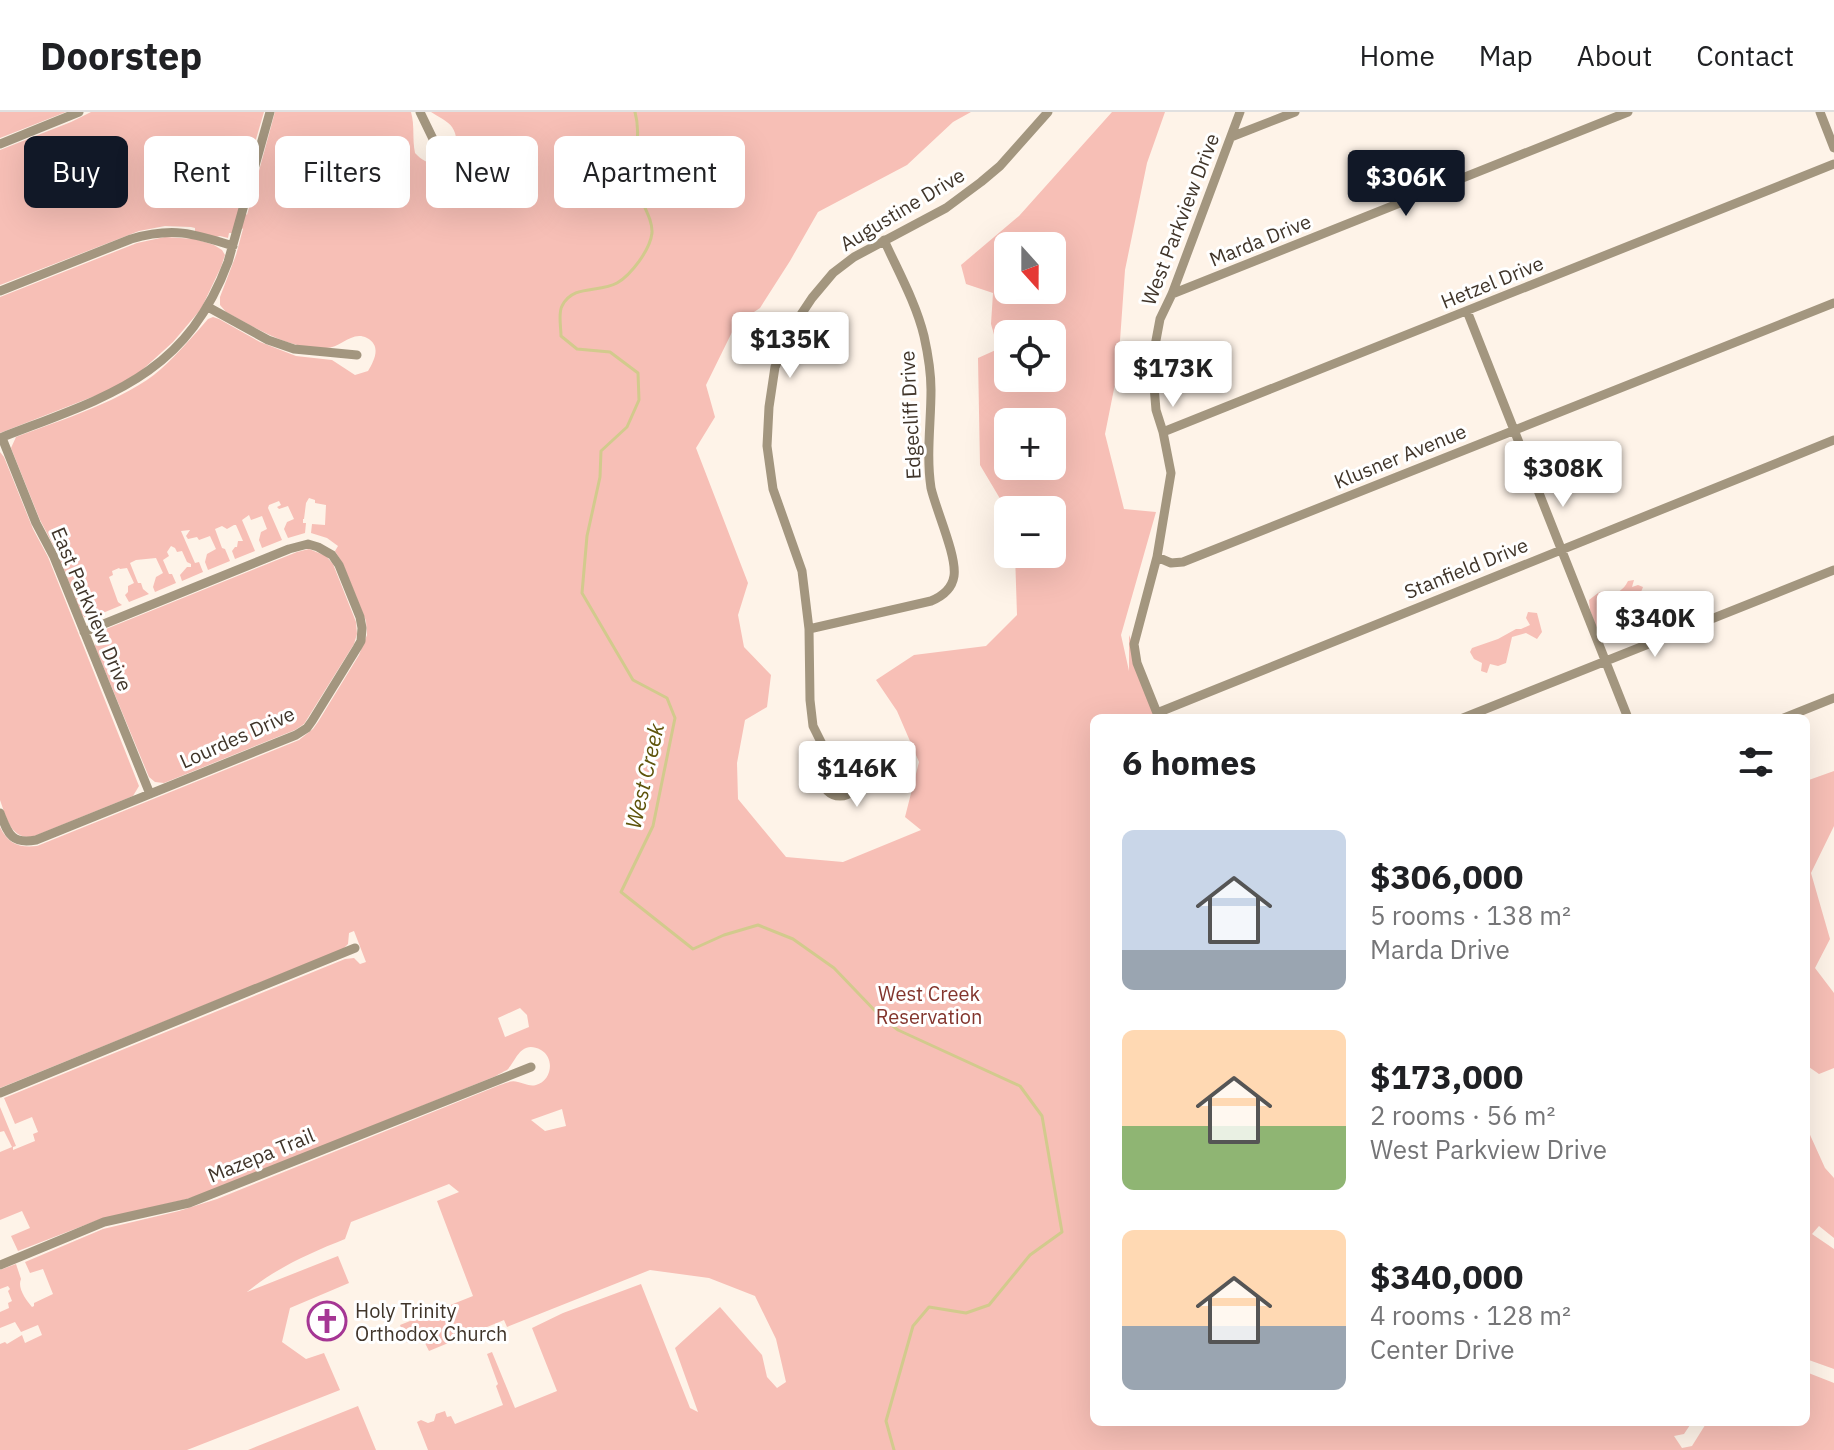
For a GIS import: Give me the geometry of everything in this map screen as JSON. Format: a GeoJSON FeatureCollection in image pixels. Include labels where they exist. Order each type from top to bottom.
{"type":"FeatureCollection","features":[{"type":"Feature","properties":{"kind":"street"},"geometry":{"type":"LineString","coordinates":[[0,144],[79,112]]}},
{"type":"Feature","properties":{"kind":"street"},"geometry":{"type":"LineString","coordinates":[[1,438],[106,396],[140,378],[190,333],[220,284],[270,112]]}},
{"type":"Feature","properties":{"kind":"street"},"geometry":{"type":"LineString","coordinates":[[420,112],[432,136]]}},
{"type":"Feature","properties":{"kind":"street","name":"Augustine Drive"},"geometry":{"type":"LineString","coordinates":[[831,762],[813,726],[809,629],[802,571],[773,489],[767,446],[775,367],[798,319],[833,273],[854,257],[946,208],[981,182],[1048,112]]}},
{"type":"Feature","properties":{"kind":"street","name":"West Parkview Drive"},"geometry":{"type":"LineString","coordinates":[[1157,714],[1137,663],[1134,644],[1157,557],[1171,473],[1156,410],[1154,351],[1160,319],[1240,112]]}},
{"type":"Feature","properties":{"kind":"street"},"geometry":{"type":"LineString","coordinates":[[1231,137],[1295,112]]}},
{"type":"Feature","properties":{"kind":"street","name":"Marda Drive"},"geometry":{"type":"LineString","coordinates":[[1172,294],[1628,112]]}},
{"type":"Feature","properties":{"kind":"street"},"geometry":{"type":"LineString","coordinates":[[1820,112],[1834,148]]}},
{"type":"Feature","properties":{"kind":"street","name":"Hetzel Drive"},"geometry":{"type":"LineString","coordinates":[[1163,432],[1834,164]]}},
{"type":"Feature","properties":{"kind":"street"},"geometry":{"type":"LineString","coordinates":[[0,291],[126,240],[152,233],[188,233],[233,246]]}},
{"type":"Feature","properties":{"kind":"street","name":"Edgecliff Drive"},"geometry":{"type":"LineString","coordinates":[[809,629],[931,601],[947,591],[954,577],[954,562],[929,475],[931,391],[926,345],[915,309],[884,240]]}},
{"type":"Feature","properties":{"kind":"street","name":"Klusner Avenue"},"geometry":{"type":"LineString","coordinates":[[1157,557],[1171,563],[1183,562],[1834,303]]}},
{"type":"Feature","properties":{"kind":"street"},"geometry":{"type":"LineString","coordinates":[[208,307],[268,340],[294,349],[357,355]]}},
{"type":"Feature","properties":{"kind":"street"},"geometry":{"type":"LineString","coordinates":[[1467,311],[1626,714]]}},
{"type":"Feature","properties":{"kind":"street","name":"East Parkview Drive"},"geometry":{"type":"LineString","coordinates":[[1,438],[36,523],[54,557],[150,794]]}},
{"type":"Feature","properties":{"kind":"street","name":"Stanfield Drive"},"geometry":{"type":"LineString","coordinates":[[1163,714],[1834,440]]}},
{"type":"Feature","properties":{"kind":"street","name":"Lourdes Drive"},"geometry":{"type":"LineString","coordinates":[[0,813],[11,836],[18,841],[31,842],[296,735],[312,721],[357,648],[363,632],[339,565],[332,555],[308,544],[84,632]]}},
{"type":"Feature","properties":{"kind":"street"},"geometry":{"type":"LineString","coordinates":[[1473,714],[1834,570]]}},
{"type":"Feature","properties":{"kind":"street"},"geometry":{"type":"LineString","coordinates":[[1794,714],[1834,698]]}},
{"type":"Feature","properties":{"kind":"street","name":"Augustine Drive"},"geometry":{"type":"LineString","coordinates":[[831,762],[848,762],[856,769],[857,786],[850,794],[835,796],[824,787],[823,773],[831,762]]}},
{"type":"Feature","properties":{"kind":"street"},"geometry":{"type":"LineString","coordinates":[[0,1093],[355,948]]}},
{"type":"Feature","properties":{"kind":"street","name":"Mazepa Trail"},"geometry":{"type":"LineString","coordinates":[[0,1265],[104,1222],[189,1203],[531,1067]]}},
{"type":"Feature","properties":{"kind":"green space"},"geometry":{"type":"Polygon","coordinates":[[[0,112],[66,112],[0,138],[0,112]]]}},
{"type":"Feature","properties":{"kind":"green space","name":"West Creek Reservation"},"geometry":{"type":"Polygon","coordinates":[[[91,112],[264,112],[257,136],[144,136],[144,208],[241,208],[247,215],[249,208],[259,208],[259,171],[275,112],[411,112],[415,153],[426,161],[426,208],[538,208],[538,136],[455,136],[450,125],[431,112],[971,112],[953,122],[907,165],[818,212],[760,308],[736,324],[706,385],[715,417],[696,448],[748,583],[738,615],[744,647],[771,675],[767,707],[745,720],[737,763],[738,799],[786,857],[843,862],[921,830],[905,817],[919,762],[897,711],[876,680],[914,655],[986,646],[1017,615],[1015,568],[1066,568],[1066,496],[998,496],[980,465],[978,358],[994,351],[994,392],[1066,392],[1066,320],[994,320],[994,335],[991,324],[993,293],[966,284],[961,265],[994,237],[994,304],[1066,304],[1066,232],[1000,232],[1019,216],[1112,112],[1165,112],[1147,163],[1125,270],[1118,369],[1105,434],[1124,509],[1156,512],[1121,635],[1129,671],[1129,635],[1159,714],[1090,714],[1090,1426],[1689,1426],[1684,1434],[1674,1436],[1682,1448],[1692,1446],[1704,1426],[1810,1426],[1810,1374],[1834,1383],[1834,1450],[428,1450],[417,1422],[434,1421],[436,1414],[445,1411],[455,1424],[503,1405],[487,1354],[492,1352],[515,1408],[557,1391],[532,1328],[641,1284],[690,1408],[698,1412],[675,1348],[720,1307],[762,1355],[767,1377],[777,1388],[786,1382],[776,1339],[755,1296],[709,1278],[650,1270],[507,1327],[504,1320],[429,1351],[424,1341],[407,1343],[400,1325],[473,1296],[437,1201],[459,1192],[449,1184],[351,1222],[345,1239],[294,1262],[247,1292],[338,1256],[349,1283],[290,1308],[282,1342],[306,1359],[324,1353],[340,1390],[187,1450],[0,1450],[0,1344],[7,1344],[22,1335],[25,1343],[42,1335],[38,1325],[21,1332],[15,1322],[0,1328],[0,1312],[9,1308],[8,1303],[12,1301],[8,1286],[0,1289],[0,1270],[16,1264],[21,1290],[32,1307],[53,1294],[43,1269],[30,1273],[25,1262],[103,1229],[217,1199],[506,1083],[515,1081],[536,1085],[546,1079],[550,1064],[541,1050],[528,1047],[507,1070],[496,1076],[214,1190],[98,1220],[18,1251],[11,1236],[30,1228],[22,1211],[0,1220],[0,1152],[12,1147],[4,1131],[0,1132],[0,1107],[16,1146],[13,1150],[35,1141],[33,1134],[38,1132],[32,1117],[15,1124],[4,1098],[345,959],[354,958],[360,964],[366,962],[354,931],[349,933],[348,944],[343,949],[0,1088],[0,827],[15,844],[37,846],[299,740],[318,722],[359,655],[367,635],[366,621],[335,551],[338,546],[327,538],[311,533],[312,524],[325,525],[326,505],[309,498],[303,519],[306,523],[305,533],[288,538],[284,529],[287,522],[294,519],[288,506],[279,509],[279,501],[269,505],[282,540],[262,548],[259,540],[261,532],[267,529],[262,516],[251,520],[249,515],[242,520],[255,551],[235,559],[232,551],[238,541],[243,541],[236,525],[215,529],[230,561],[208,570],[205,562],[207,554],[216,549],[210,536],[199,540],[197,537],[188,539],[186,536],[190,530],[181,531],[195,563],[199,562],[203,572],[182,581],[180,575],[191,564],[182,551],[177,552],[171,546],[167,552],[169,556],[163,560],[176,583],[155,592],[156,577],[163,573],[156,558],[136,560],[130,563],[138,583],[149,594],[129,602],[125,595],[128,586],[134,583],[127,568],[112,571],[113,575],[109,577],[122,605],[91,615],[89,621],[82,615],[11,448],[16,437],[92,408],[147,380],[213,317],[260,342],[296,356],[332,360],[355,375],[368,371],[375,349],[372,341],[362,336],[326,348],[286,342],[226,312],[220,305],[220,297],[236,255],[243,229],[240,227],[235,233],[229,233],[228,238],[212,238],[191,227],[165,226],[139,231],[0,285],[0,150],[24,141],[24,208],[128,208],[128,136],[36,136],[91,112]],[[520,1008],[498,1018],[505,1037],[529,1027],[527,1015],[520,1008]],[[562,1109],[531,1120],[545,1131],[566,1126],[562,1109]]]}},
{"type":"Feature","properties":{"kind":"green space"},"geometry":{"type":"Polygon","coordinates":[[[165,237],[195,239],[214,245],[225,255],[201,309],[173,342],[141,371],[110,390],[0,433],[0,297],[137,243],[165,237]]]}},
{"type":"Feature","properties":{"kind":"green space"},"geometry":{"type":"Polygon","coordinates":[[[0,452],[48,557],[139,786],[133,796],[32,837],[25,837],[14,830],[0,800],[0,452]]]}},
{"type":"Feature","properties":{"kind":"green space"},"geometry":{"type":"Polygon","coordinates":[[[309,549],[326,556],[333,564],[356,622],[357,634],[354,644],[304,724],[164,783],[155,782],[149,777],[95,647],[96,638],[101,631],[309,549]]]}},
{"type":"Feature","properties":{"kind":"green space"},"geometry":{"type":"Polygon","coordinates":[[[1634,580],[1632,587],[1643,587],[1641,592],[1635,595],[1630,592],[1628,598],[1622,597],[1613,609],[1619,624],[1619,636],[1611,642],[1601,640],[1589,600],[1603,591],[1607,596],[1617,593],[1628,581],[1634,580]]]}},
{"type":"Feature","properties":{"kind":"green space"},"geometry":{"type":"Polygon","coordinates":[[[1528,612],[1537,613],[1542,632],[1537,639],[1526,633],[1512,637],[1506,663],[1498,666],[1490,664],[1487,673],[1481,671],[1482,663],[1474,659],[1470,652],[1472,648],[1530,625],[1526,618],[1528,612]]]}},
{"type":"Feature","properties":{"kind":"green space"},"geometry":{"type":"Polygon","coordinates":[[[1834,771],[1834,826],[1811,873],[1830,939],[1815,968],[1834,993],[1834,1068],[1819,1074],[1810,1068],[1810,780],[1834,771]]]}},
{"type":"Feature","properties":{"kind":"green space"},"geometry":{"type":"Polygon","coordinates":[[[1810,1135],[1825,1168],[1834,1178],[1834,1238],[1819,1226],[1812,1234],[1834,1249],[1834,1369],[1810,1360],[1810,1135]]]}},
{"type":"Feature","properties":{"kind":"green space"},"geometry":{"type":"Polygon","coordinates":[[[358,1406],[376,1450],[248,1450],[358,1406]]]}},
{"type":"Feature","properties":{"kind":"waterway","name":"West Creek"},"geometry":{"type":"LineString","coordinates":[[635,112],[638,192],[652,233],[648,247],[628,274],[617,283],[573,295],[562,306],[560,316],[561,336],[577,349],[610,352],[638,373],[639,400],[627,427],[601,451],[600,477],[587,536],[582,593],[633,680],[667,698],[675,718],[653,826],[621,892],[693,949],[758,925],[793,939],[834,968],[880,1016],[898,1030],[1020,1086],[1042,1116],[1062,1232],[1030,1255],[989,1305],[966,1313],[929,1307],[913,1326],[886,1421],[894,1450]]}},
{"type":"Feature","properties":{"kind":"place","name":"Holy Trinity Orthodox Church"},"geometry":{"type":"Point","coordinates":[327,1321]}}]}
